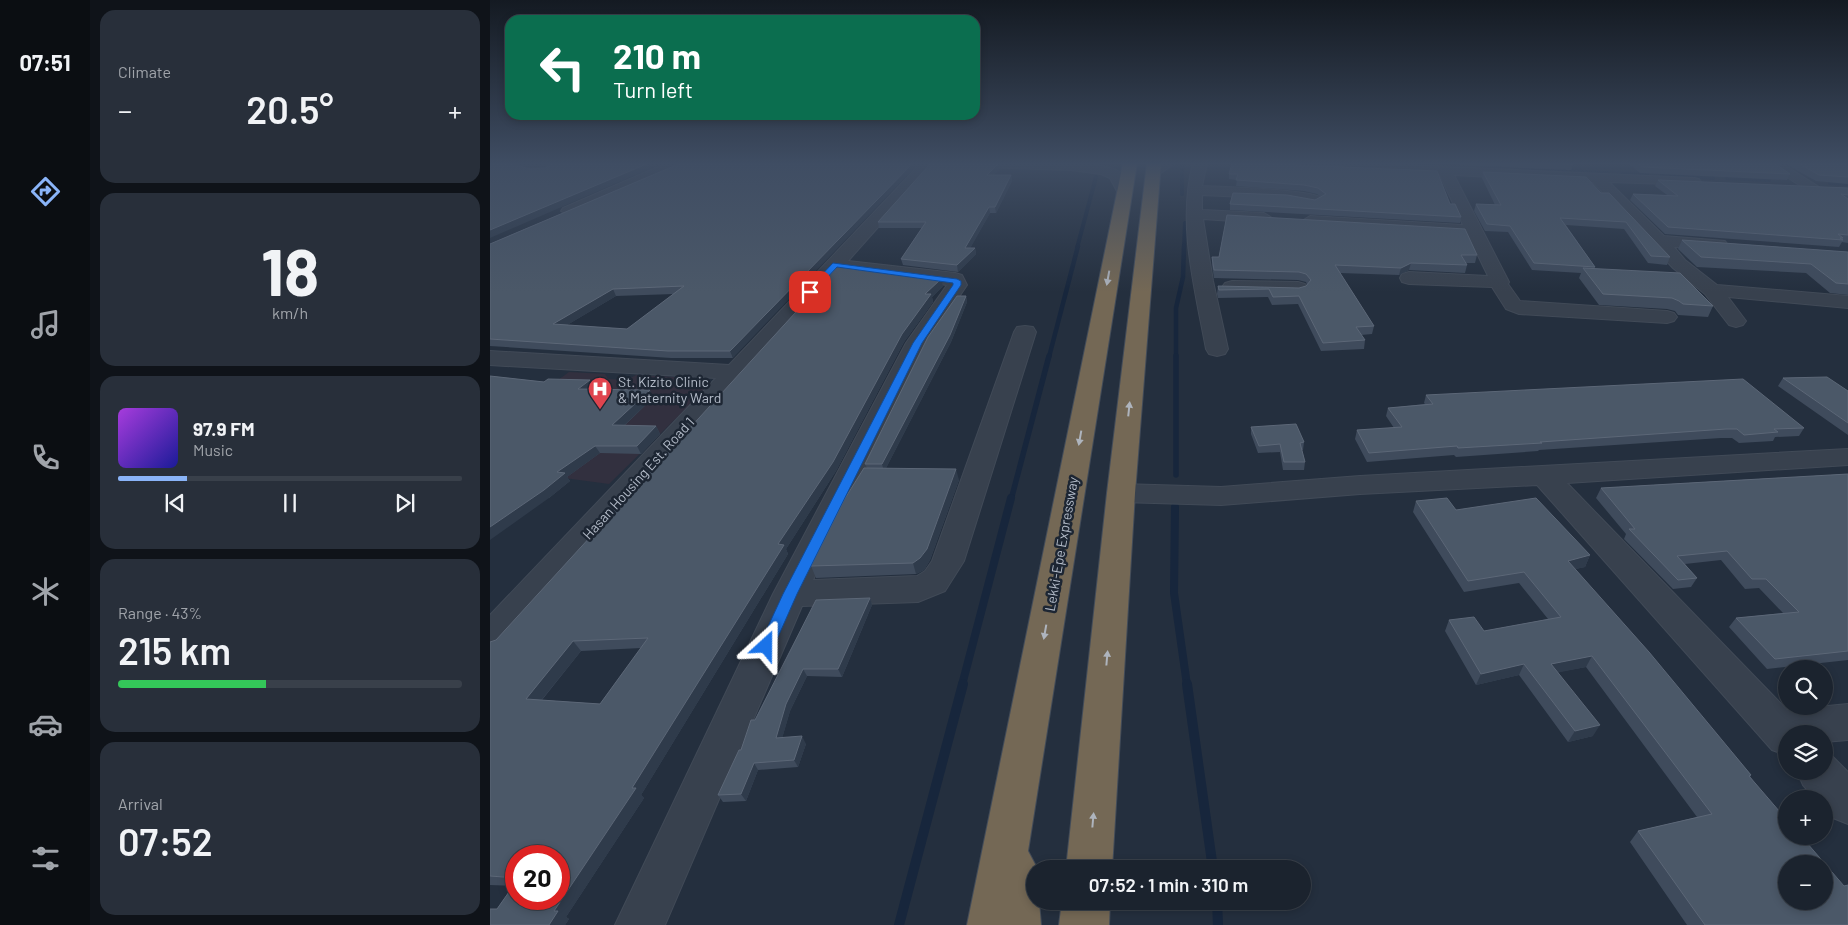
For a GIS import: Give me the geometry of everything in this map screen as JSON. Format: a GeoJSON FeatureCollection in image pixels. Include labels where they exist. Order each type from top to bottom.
{"type":"FeatureCollection","features":[{"type":"Feature","properties":{"kind":"highway","name":"Lekki-Epe Expressway"},"geometry":{"type":"LineString","coordinates":[[992,925],[1013,807],[1134,206]]}},
{"type":"Feature","properties":{"kind":"highway"},"geometry":{"type":"LineString","coordinates":[[1090,860],[1121,493],[1139,206]]}},
{"type":"Feature","properties":{"kind":"highway"},"geometry":{"type":"LineString","coordinates":[[1013,807],[1016,925]]}},
{"type":"Feature","properties":{"kind":"highway"},"geometry":{"type":"LineString","coordinates":[[1084,925],[1085,910]]}},
{"type":"Feature","properties":{"kind":"street"},"geometry":{"type":"LineString","coordinates":[[553,218],[580,206]]}},
{"type":"Feature","properties":{"kind":"street","name":"Hasan Housing Est. Road 1"},"geometry":{"type":"LineString","coordinates":[[490,639],[889,206]]}},
{"type":"Feature","properties":{"kind":"street"},"geometry":{"type":"LineString","coordinates":[[1196,206],[1196,234],[1217,349]]}},
{"type":"Feature","properties":{"kind":"street"},"geometry":{"type":"LineString","coordinates":[[1462,206],[1499,284],[1513,305],[1519,308],[1667,317]]}},
{"type":"Feature","properties":{"kind":"street"},"geometry":{"type":"LineString","coordinates":[[1625,206],[1679,264],[1712,290],[1736,321]]}},
{"type":"Feature","properties":{"kind":"street"},"geometry":{"type":"LineString","coordinates":[[1196,214],[1275,219]]}},
{"type":"Feature","properties":{"kind":"street"},"geometry":{"type":"LineString","coordinates":[[1295,220],[1473,230]]}},
{"type":"Feature","properties":{"kind":"street"},"geometry":{"type":"LineString","coordinates":[[1659,241],[1735,246]]}},
{"type":"Feature","properties":{"kind":"street"},"geometry":{"type":"LineString","coordinates":[[640,925],[790,594],[917,343],[957,285],[956,279],[835,265]]}},
{"type":"Feature","properties":{"kind":"street"},"geometry":{"type":"LineString","coordinates":[[1408,276],[1499,284]]}},
{"type":"Feature","properties":{"kind":"street"},"geometry":{"type":"LineString","coordinates":[[1205,286],[1298,288]]}},
{"type":"Feature","properties":{"kind":"street"},"geometry":{"type":"LineString","coordinates":[[1712,290],[1848,302]]}},
{"type":"Feature","properties":{"kind":"street"},"geometry":{"type":"LineString","coordinates":[[790,594],[918,589],[930,586],[939,580],[948,560],[1025,332]]}},
{"type":"Feature","properties":{"kind":"street"},"geometry":{"type":"LineString","coordinates":[[490,358],[734,372]]}},
{"type":"Feature","properties":{"kind":"street"},"geometry":{"type":"LineString","coordinates":[[1121,493],[1221,496],[1360,485],[1544,476],[1848,457]]}},
{"type":"Feature","properties":{"kind":"street"},"geometry":{"type":"LineString","coordinates":[[1544,476],[1778,728]]}},
{"type":"Feature","properties":{"kind":"street"},"geometry":{"type":"LineString","coordinates":[[1830,725],[1848,722]]}},
{"type":"Feature","properties":{"kind":"street"},"geometry":{"type":"LineString","coordinates":[[1826,780],[1848,804]]}},
{"type":"Feature","properties":{"kind":"shaded area","name":"St. Kizito Clinic & Maternity Ward"},"geometry":{"type":"Polygon","coordinates":[[[569,372],[605,374],[608,379],[627,380],[636,375],[697,378],[710,382],[704,391],[609,484],[490,468],[490,430],[569,372]]]}},
{"type":"Feature","properties":{"kind":"building"},"geometry":{"type":"Polygon","coordinates":[[[490,206],[547,206],[490,230],[490,206]]]}},
{"type":"Feature","properties":{"kind":"building"},"geometry":{"type":"Polygon","coordinates":[[[579,206],[871,206],[730,351],[668,351],[490,339],[490,244],[579,206]],[[684,286],[613,289],[553,324],[627,329],[684,286]]]}},
{"type":"Feature","properties":{"kind":"building"},"geometry":{"type":"Polygon","coordinates":[[[892,206],[995,206],[989,207],[965,248],[975,248],[957,265],[901,259],[926,222],[878,222],[892,206]]]}},
{"type":"Feature","properties":{"kind":"building"},"geometry":{"type":"Polygon","coordinates":[[[1269,206],[1456,206],[1461,217],[1269,206]]]}},
{"type":"Feature","properties":{"kind":"building"},"geometry":{"type":"Polygon","coordinates":[[[1477,206],[1622,206],[1670,257],[1651,256],[1626,222],[1560,218],[1595,267],[1534,263],[1510,226],[1487,224],[1477,206]]]}},
{"type":"Feature","properties":{"kind":"building"},"geometry":{"type":"Polygon","coordinates":[[[1646,206],[1848,206],[1848,235],[1838,234],[1843,240],[1668,227],[1646,206]]]}},
{"type":"Feature","properties":{"kind":"building"},"geometry":{"type":"Polygon","coordinates":[[[1227,215],[1465,229],[1477,255],[1461,255],[1467,265],[1411,263],[1401,268],[1335,265],[1374,326],[1356,327],[1365,340],[1323,343],[1299,296],[1273,297],[1269,289],[1219,290],[1218,286],[1299,288],[1306,286],[1311,280],[1306,274],[1299,272],[1214,270],[1212,257],[1219,257],[1227,215]]]}},
{"type":"Feature","properties":{"kind":"building"},"geometry":{"type":"Polygon","coordinates":[[[1682,240],[1848,252],[1848,284],[1836,283],[1811,264],[1701,257],[1682,240]]]}},
{"type":"Feature","properties":{"kind":"building"},"geometry":{"type":"Polygon","coordinates":[[[838,266],[941,279],[925,294],[931,294],[902,334],[833,462],[778,544],[784,545],[632,788],[636,788],[570,887],[570,845],[505,845],[505,877],[490,876],[490,642],[496,640],[838,266]],[[648,638],[573,641],[526,699],[600,704],[648,638]]]}},
{"type":"Feature","properties":{"kind":"building"},"geometry":{"type":"Polygon","coordinates":[[[1583,268],[1680,273],[1713,306],[1683,304],[1672,298],[1603,294],[1583,268]]]}},
{"type":"Feature","properties":{"kind":"building"},"geometry":{"type":"Polygon","coordinates":[[[957,296],[966,296],[950,335],[882,464],[865,464],[928,337],[957,296]]]}},
{"type":"Feature","properties":{"kind":"building","name":"St. Kizito Clinic & Maternity Ward"},"geometry":{"type":"Polygon","coordinates":[[[490,376],[544,382],[548,379],[590,380],[578,389],[650,390],[612,425],[656,426],[637,446],[595,446],[557,472],[565,473],[544,490],[490,527],[490,376]]]}},
{"type":"Feature","properties":{"kind":"building"},"geometry":{"type":"Polygon","coordinates":[[[1827,377],[1848,391],[1848,423],[1783,378],[1827,377]]]}},
{"type":"Feature","properties":{"kind":"building"},"geometry":{"type":"Polygon","coordinates":[[[1743,379],[1804,428],[1774,429],[1778,432],[1744,435],[1737,429],[1726,429],[1540,442],[1542,443],[1458,448],[1457,446],[1369,453],[1357,430],[1402,427],[1388,408],[1433,404],[1426,395],[1743,379]]]}},
{"type":"Feature","properties":{"kind":"building"},"geometry":{"type":"Polygon","coordinates":[[[1296,424],[1304,442],[1300,443],[1305,462],[1284,462],[1280,444],[1259,446],[1251,427],[1296,424]]]}},
{"type":"Feature","properties":{"kind":"building"},"geometry":{"type":"Polygon","coordinates":[[[864,468],[956,469],[927,549],[913,563],[811,566],[844,500],[864,468]]]}},
{"type":"Feature","properties":{"kind":"building"},"geometry":{"type":"Polygon","coordinates":[[[1848,474],[1848,651],[1775,659],[1736,618],[1799,612],[1766,579],[1752,579],[1727,551],[1677,556],[1697,578],[1678,580],[1629,529],[1635,529],[1601,488],[1848,474]]]}},
{"type":"Feature","properties":{"kind":"building"},"geometry":{"type":"Polygon","coordinates":[[[1447,498],[1456,510],[1536,498],[1590,555],[1568,561],[1649,652],[1778,810],[1778,845],[1809,845],[1817,855],[1778,855],[1778,910],[1833,910],[1833,873],[1844,886],[1848,885],[1848,925],[1705,925],[1638,831],[1712,814],[1592,656],[1551,664],[1600,725],[1575,731],[1524,664],[1481,674],[1449,620],[1474,617],[1484,631],[1561,617],[1524,572],[1468,581],[1416,501],[1447,498]]]}},
{"type":"Feature","properties":{"kind":"building"},"geometry":{"type":"Polygon","coordinates":[[[870,598],[838,669],[803,669],[786,704],[776,738],[802,736],[794,760],[754,763],[741,794],[718,795],[739,750],[741,750],[751,720],[755,720],[816,600],[870,598]]]}},
{"type":"Feature","properties":{"kind":"building"},"geometry":{"type":"Polygon","coordinates":[[[505,898],[505,910],[558,911],[549,925],[490,925],[490,909],[497,909],[505,898]]]}},
{"type":"Feature","properties":{"kind":"waterway"},"geometry":{"type":"LineString","coordinates":[[1077,248],[1088,206]]}},
{"type":"Feature","properties":{"kind":"waterway"},"geometry":{"type":"LineString","coordinates":[[1184,248],[1185,223]]}},
{"type":"Feature","properties":{"kind":"waterway"},"geometry":{"type":"LineString","coordinates":[[1049,357],[1078,246]]}},
{"type":"Feature","properties":{"kind":"waterway"},"geometry":{"type":"LineString","coordinates":[[1176,475],[1176,308],[1183,277],[1184,246]]}},
{"type":"Feature","properties":{"kind":"waterway"},"geometry":{"type":"LineString","coordinates":[[1011,500],[1049,356]]}},
{"type":"Feature","properties":{"kind":"waterway"},"geometry":{"type":"LineString","coordinates":[[962,685],[1011,498]]}},
{"type":"Feature","properties":{"kind":"waterway"},"geometry":{"type":"LineString","coordinates":[[1175,507],[1174,593],[1187,685]]}},
{"type":"Feature","properties":{"kind":"waterway"},"geometry":{"type":"LineString","coordinates":[[899,925],[963,684]]}},
{"type":"Feature","properties":{"kind":"waterway"},"geometry":{"type":"LineString","coordinates":[[1187,684],[1212,860]]}},
{"type":"Feature","properties":{"kind":"waterway"},"geometry":{"type":"LineString","coordinates":[[1217,910],[1218,925]]}},
{"type":"Feature","properties":{"kind":"place","name":"St. Kizito Clinic & Maternity Ward"},"geometry":{"type":"Point","coordinates":[600,410]}},
{"type":"Feature","properties":{"kind":"route"},"geometry":{"type":"LineString","coordinates":[[766,646],[790,594],[917,343],[957,285],[957,281],[956,279],[835,265],[810,292]]}}]}
